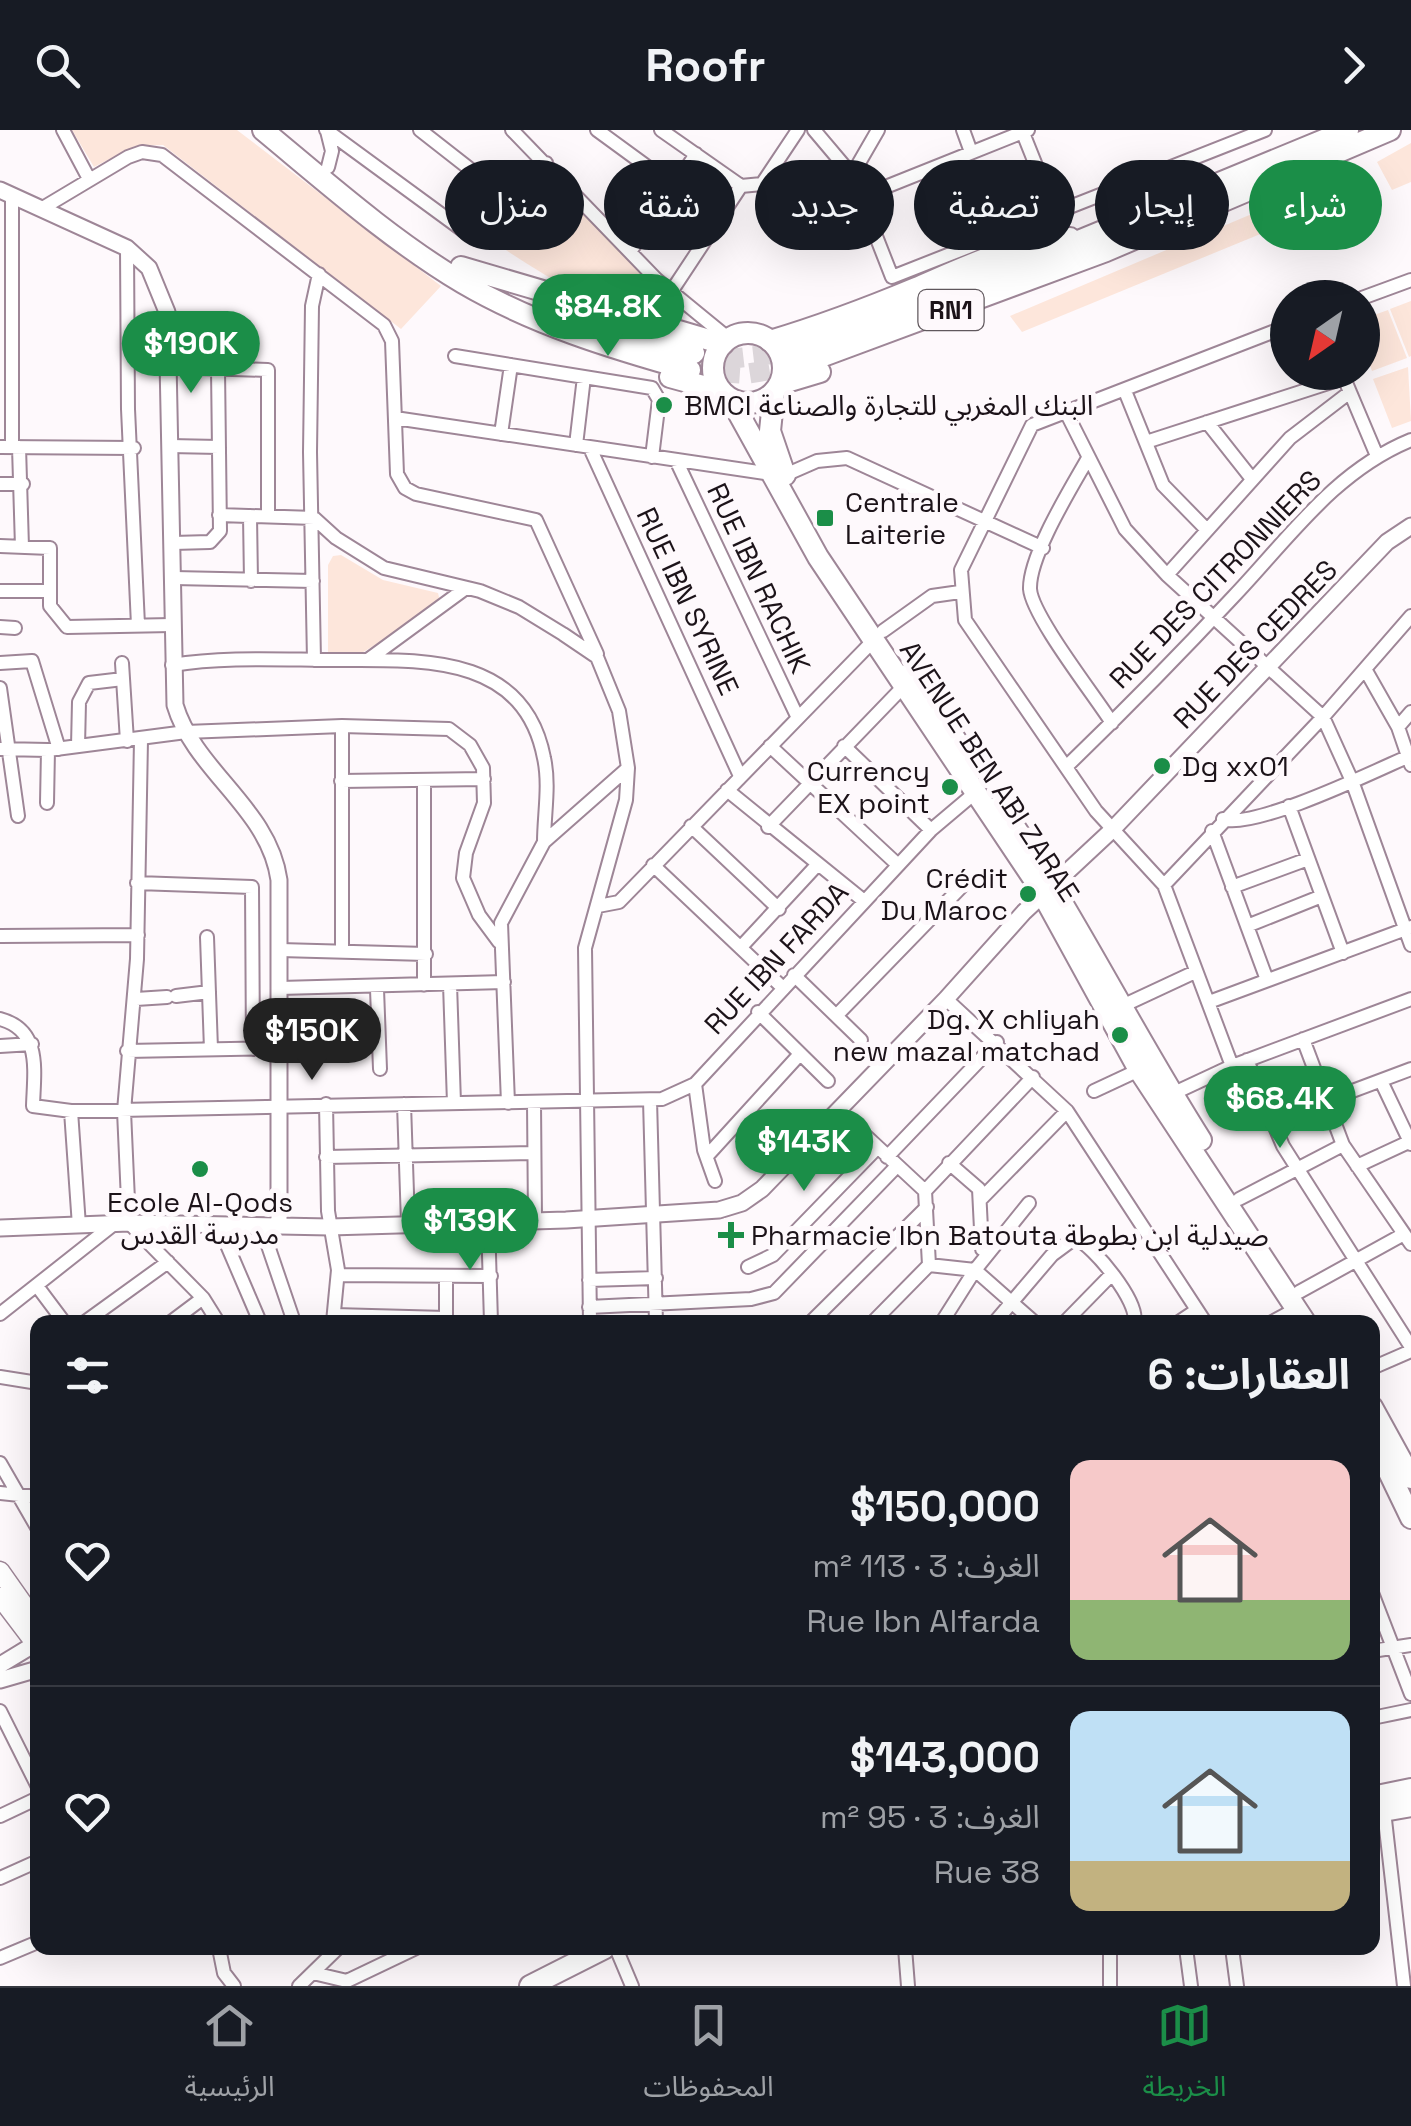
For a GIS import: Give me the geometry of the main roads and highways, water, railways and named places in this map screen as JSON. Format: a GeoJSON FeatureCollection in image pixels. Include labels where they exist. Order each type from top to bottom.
{"type":"FeatureCollection","features":[{"type":"Feature","properties":{"kind":"main road"},"geometry":{"type":"LineString","coordinates":[[263,130],[393,235],[548,325],[692,361]]}},
{"type":"Feature","properties":{"kind":"main road"},"geometry":{"type":"LineString","coordinates":[[281,130],[461,274],[480,300],[537,334],[757,402],[777,388],[892,348],[1072,274],[1106,251]]}},
{"type":"Feature","properties":{"kind":"main road","name":"RN1"},"geometry":{"type":"LineString","coordinates":[[1348,130],[1306,139],[1087,237],[793,360],[1106,251],[1390,130]]}},
{"type":"Feature","properties":{"kind":"main road"},"geometry":{"type":"LineString","coordinates":[[770,341],[842,318],[988,258],[1044,240],[1087,237]]}},
{"type":"Feature","properties":{"kind":"main road"},"geometry":{"type":"LineString","coordinates":[[461,274],[726,341],[750,333],[770,341],[782,361],[777,388]]}},
{"type":"Feature","properties":{"kind":"main road"},"geometry":{"type":"LineString","coordinates":[[725,394],[714,362],[726,341]]}},
{"type":"Feature","properties":{"kind":"main road","name":"AVENUE BEN ABI ZARAE"},"geometry":{"type":"LineString","coordinates":[[777,388],[770,430],[778,475]]}},
{"type":"Feature","properties":{"kind":"main road","name":"AVENUE BEN ABI ZARAE"},"geometry":{"type":"LineString","coordinates":[[725,394],[878,636],[1048,889],[1239,1199],[1300,1308]]}},
{"type":"Feature","properties":{"kind":"main road","name":"AVENUE BEN ABI ZARAE"},"geometry":{"type":"LineString","coordinates":[[878,636],[904,686],[1048,889],[1139,1070],[1300,1308]]}},
{"type":"Feature","properties":{"kind":"main road"},"geometry":{"type":"LineString","coordinates":[[1380,1425],[1406,1482],[1411,1518]]}},
{"type":"Feature","properties":{"kind":"main road"},"geometry":{"type":"LineString","coordinates":[[1380,1448],[1406,1482]]}},
{"type":"Feature","properties":{"kind":"main road"},"geometry":{"type":"LineString","coordinates":[[0,1571],[30,1625]]}},
{"type":"Feature","properties":{"kind":"main road"},"geometry":{"type":"LineString","coordinates":[[0,1596],[30,1629]]}},
{"type":"Feature","properties":{"kind":"main road"},"geometry":{"type":"LineString","coordinates":[[1380,1805],[1411,1789]]}},
{"type":"Feature","properties":{"kind":"main road"},"geometry":{"type":"LineString","coordinates":[[1380,1807],[1411,1806]]}},
{"type":"Feature","properties":{"kind":"main road"},"geometry":{"type":"LineString","coordinates":[[530,1986],[590,1955]]}},
{"type":"Feature","properties":{"kind":"tunnel"},"geometry":{"type":"LineString","coordinates":[[694,353],[730,359],[790,352]]}},
{"type":"Feature","properties":{"kind":"tunnel"},"geometry":{"type":"LineString","coordinates":[[690,370],[745,374],[796,366]]}},
{"type":"Feature","properties":{"kind":"place","name":"BMCI البنك المغربي للتجارة والصناعة"},"geometry":{"type":"Point","coordinates":[664,405]}},
{"type":"Feature","properties":{"kind":"place","name":"Centrale Laiterie"},"geometry":{"type":"Point","coordinates":[825,518]}},
{"type":"Feature","properties":{"kind":"place","name":"Dg xx01"},"geometry":{"type":"Point","coordinates":[1162,766]}},
{"type":"Feature","properties":{"kind":"place","name":"Currency EX point"},"geometry":{"type":"Point","coordinates":[950,787]}},
{"type":"Feature","properties":{"kind":"place","name":"Crédit Du Maroc"},"geometry":{"type":"Point","coordinates":[1028,894]}},
{"type":"Feature","properties":{"kind":"place","name":"Dg. X chliyah new mazal matchad"},"geometry":{"type":"Point","coordinates":[1120,1035]}},
{"type":"Feature","properties":{"kind":"place","name":"Ecole Al-Qods مدرسة القدس"},"geometry":{"type":"Point","coordinates":[200,1169]}},
{"type":"Feature","properties":{"kind":"place","name":"Pharmacie Ibn Batouta صيدلية ابن بطوطة"},"geometry":{"type":"Point","coordinates":[731,1235]}}]}
